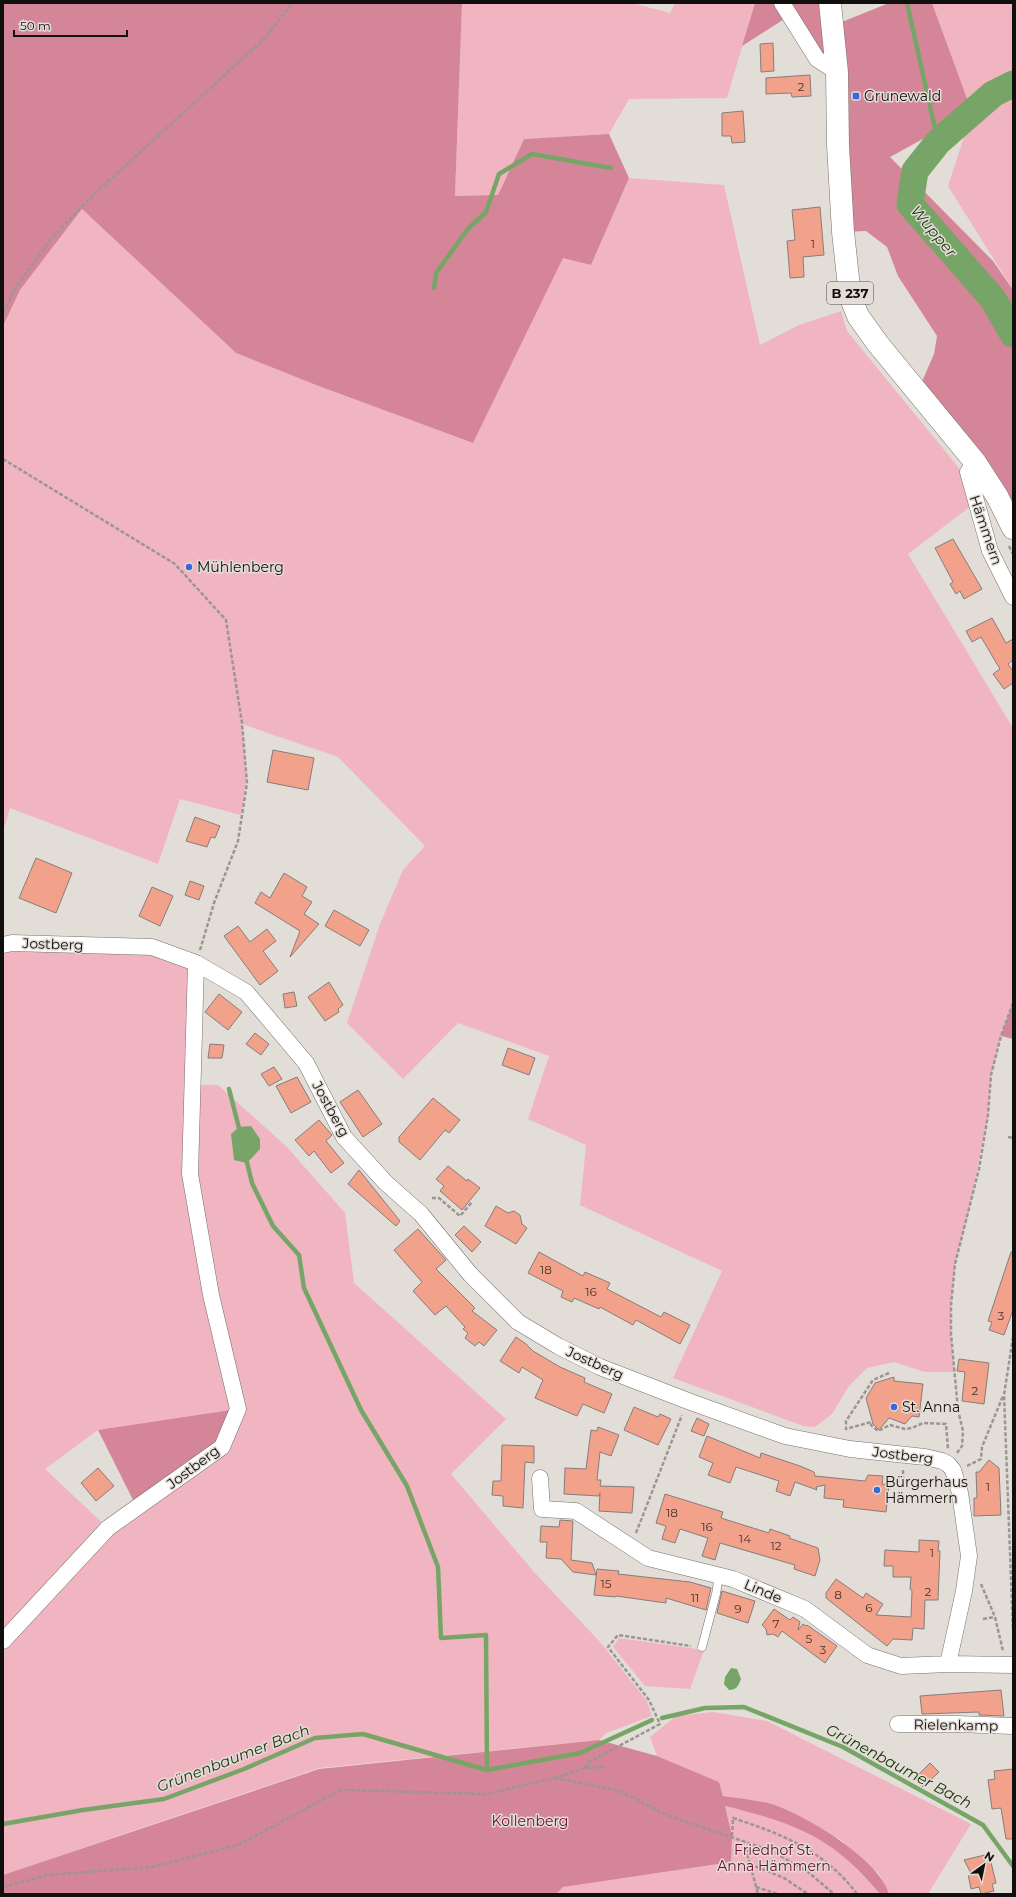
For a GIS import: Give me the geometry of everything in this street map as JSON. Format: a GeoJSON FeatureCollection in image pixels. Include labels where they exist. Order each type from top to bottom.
{"type":"FeatureCollection","features":[{"type":"Feature","properties":{"kind":"main road","name":"B 237"},"geometry":{"type":"LineString","coordinates":[[830,3],[836,72],[843,232],[850,296],[858,316],[874,338],[975,462],[997,496],[1011,536]]}},
{"type":"Feature","properties":{"kind":"street"},"geometry":{"type":"LineString","coordinates":[[782,3],[817,59],[836,72]]}},
{"type":"Feature","properties":{"kind":"street","name":"Hämmern"},"geometry":{"type":"LineString","coordinates":[[975,462],[968,472],[975,504],[990,552],[1013,597]]}},
{"type":"Feature","properties":{"kind":"street","name":"Jostberg"},"geometry":{"type":"LineString","coordinates":[[3,945],[12,942],[152,947],[196,963],[246,992],[306,1063],[344,1137],[386,1183],[421,1214],[470,1274],[518,1322],[558,1346],[600,1367],[785,1436],[850,1449],[945,1462],[953,1470],[960,1493],[969,1556],[964,1591],[948,1664]]}},
{"type":"Feature","properties":{"kind":"street","name":"Jostberg"},"geometry":{"type":"LineString","coordinates":[[3,1641],[108,1528],[222,1447],[238,1409],[211,1295],[190,1174],[196,963]]}},
{"type":"Feature","properties":{"kind":"street","name":"Linde"},"geometry":{"type":"LineString","coordinates":[[540,1478],[542,1509],[576,1511],[648,1558],[733,1579],[805,1609],[867,1655],[901,1666],[948,1664],[1010,1666]]}},
{"type":"Feature","properties":{"kind":"street","name":"Rielenkamp"},"geometry":{"type":"LineString","coordinates":[[898,1724],[1013,1726]]}},
{"type":"Feature","properties":{"kind":"lane"},"geometry":{"type":"LineString","coordinates":[[702,1647],[719,1575]]}},
{"type":"Feature","properties":{"kind":"path"},"geometry":{"type":"LineString","coordinates":[[3,312],[16,287],[51,239],[89,199],[264,38],[292,3]]}},
{"type":"Feature","properties":{"kind":"path"},"geometry":{"type":"LineString","coordinates":[[3,459],[175,564],[226,620],[242,723],[247,784],[238,841],[214,903],[196,963]]}},
{"type":"Feature","properties":{"kind":"path"},"geometry":{"type":"LineString","coordinates":[[1011,536],[1013,554]]}},
{"type":"Feature","properties":{"kind":"path"},"geometry":{"type":"LineString","coordinates":[[945,1462],[962,1446],[963,1431],[958,1410],[951,1334],[951,1305],[955,1264],[979,1169],[988,1115],[991,1075],[1001,1036],[1013,1003]]}},
{"type":"Feature","properties":{"kind":"path"},"geometry":{"type":"LineString","coordinates":[[1008,1137],[1013,1138]]}},
{"type":"Feature","properties":{"kind":"path"},"geometry":{"type":"LineString","coordinates":[[432,1198],[439,1198],[460,1216],[472,1202]]}},
{"type":"Feature","properties":{"kind":"path"},"geometry":{"type":"LineString","coordinates":[[1013,1337],[1004,1395],[1013,1631]]}},
{"type":"Feature","properties":{"kind":"path"},"geometry":{"type":"LineString","coordinates":[[889,1374],[873,1380],[846,1421],[846,1430],[871,1422],[871,1425],[878,1431],[890,1425],[905,1429],[923,1424],[946,1424],[949,1447],[945,1462]]}},
{"type":"Feature","properties":{"kind":"path"},"geometry":{"type":"LineString","coordinates":[[973,1464],[981,1459],[982,1447],[1004,1395]]}},
{"type":"Feature","properties":{"kind":"path"},"geometry":{"type":"LineString","coordinates":[[640,1528],[688,1401]]}},
{"type":"Feature","properties":{"kind":"path"},"geometry":{"type":"LineString","coordinates":[[980,1583],[995,1617],[1010,1666]]}},
{"type":"Feature","properties":{"kind":"path"},"geometry":{"type":"LineString","coordinates":[[983,1619],[995,1617]]}},
{"type":"Feature","properties":{"kind":"path"},"geometry":{"type":"LineString","coordinates":[[585,1768],[589,1762],[660,1724],[649,1700],[608,1647],[618,1635],[702,1647]]}},
{"type":"Feature","properties":{"kind":"path"},"geometry":{"type":"LineString","coordinates":[[3,1887],[48,1875],[152,1867],[238,1845],[341,1790],[487,1794],[555,1778],[585,1768],[606,1767]]}},
{"type":"Feature","properties":{"kind":"path"},"geometry":{"type":"LineString","coordinates":[[555,1778],[620,1791],[669,1816],[751,1843],[791,1861],[823,1883],[834,1894]]}},
{"type":"Feature","properties":{"kind":"path"},"geometry":{"type":"LineString","coordinates":[[732,1836],[734,1818],[774,1831],[817,1855],[834,1868],[857,1894]]}},
{"type":"Feature","properties":{"kind":"path"},"geometry":{"type":"LineString","coordinates":[[751,1843],[747,1853],[758,1894]]}},
{"type":"Feature","properties":{"kind":"path"},"geometry":{"type":"LineString","coordinates":[[750,1864],[784,1878],[808,1894]]}},
{"type":"Feature","properties":{"kind":"path"},"geometry":{"type":"LineString","coordinates":[[756,1887],[778,1894]]}},
{"type":"Feature","properties":{"kind":"green space"},"geometry":{"type":"Polygon","coordinates":[[[3,3],[462,3],[455,196],[498,195],[524,139],[609,134],[629,178],[591,265],[563,258],[473,443],[316,385],[236,353],[82,209],[20,290],[3,326],[3,3]]]}},
{"type":"Feature","properties":{"kind":"green space"},"geometry":{"type":"Polygon","coordinates":[[[462,3],[632,3],[670,13],[675,3],[755,3],[727,98],[629,99],[609,134],[524,139],[498,195],[455,196],[462,3]]]}},
{"type":"Feature","properties":{"kind":"green space"},"geometry":{"type":"Polygon","coordinates":[[[755,3],[830,3],[832,26],[889,3],[932,3],[972,112],[890,157],[993,261],[1013,290],[1013,528],[917,393],[934,354],[937,336],[898,276],[887,247],[866,231],[843,232],[836,72],[789,16],[742,46],[755,3]]]}},
{"type":"Feature","properties":{"kind":"green space"},"geometry":{"type":"Polygon","coordinates":[[[932,3],[1013,3],[1013,290],[948,186],[972,112],[932,3]]]}},
{"type":"Feature","properties":{"kind":"green space"},"geometry":{"type":"Polygon","coordinates":[[[629,178],[724,185],[760,345],[799,325],[841,311],[847,331],[963,473],[971,506],[908,554],[1013,728],[1013,1003],[1001,1036],[991,1075],[988,1115],[969,1211],[955,1264],[951,1305],[951,1335],[954,1372],[925,1372],[894,1362],[867,1368],[849,1386],[832,1414],[815,1427],[803,1426],[673,1378],[722,1271],[580,1205],[586,1145],[528,1119],[549,1056],[458,1023],[403,1079],[347,1023],[380,924],[403,870],[425,846],[338,757],[242,724],[247,776],[241,815],[180,799],[158,864],[10,808],[3,832],[3,326],[20,290],[82,209],[236,353],[316,385],[473,443],[563,257],[591,265],[629,178]]]}},
{"type":"Feature","properties":{"kind":"green space"},"geometry":{"type":"Polygon","coordinates":[[[3,945],[152,947],[196,963],[192,1085],[218,1085],[287,1147],[345,1213],[354,1283],[506,1419],[451,1474],[535,1573],[601,1643],[647,1701],[652,1716],[606,1733],[599,1740],[319,1768],[3,1875],[3,945]],[[98,1430],[45,1469],[112,1532],[222,1447],[98,1430]]]}},
{"type":"Feature","properties":{"kind":"green space"},"geometry":{"type":"Polygon","coordinates":[[[1013,1003],[1013,1039],[1001,1036],[1013,1003]]]}},
{"type":"Feature","properties":{"kind":"green space"},"geometry":{"type":"Polygon","coordinates":[[[238,1409],[222,1447],[133,1500],[98,1430],[238,1409]]]}},
{"type":"Feature","properties":{"kind":"green space"},"geometry":{"type":"Polygon","coordinates":[[[619,1638],[704,1650],[690,1689],[645,1686],[613,1647],[619,1638]]]}},
{"type":"Feature","properties":{"kind":"green space"},"geometry":{"type":"Polygon","coordinates":[[[713,1712],[767,1721],[971,1824],[928,1894],[889,1894],[879,1874],[840,1839],[723,1796],[719,1782],[657,1756],[650,1737],[676,1716],[713,1712]]]}},
{"type":"Feature","properties":{"kind":"green space","name":"Kollenberg"},"geometry":{"type":"Polygon","coordinates":[[[599,1740],[657,1756],[719,1782],[723,1796],[768,1803],[800,1816],[838,1839],[871,1866],[883,1880],[889,1894],[880,1894],[846,1859],[811,1835],[772,1819],[725,1806],[732,1836],[731,1862],[563,1887],[556,1894],[3,1894],[3,1875],[319,1769],[599,1740]]]}},
{"type":"Feature","properties":{"kind":"green space","name":"Friedhof St. Anna Hämmern"},"geometry":{"type":"Polygon","coordinates":[[[725,1806],[772,1817],[789,1823],[804,1831],[832,1848],[845,1858],[880,1894],[556,1894],[562,1887],[732,1836],[725,1806]]]}},
{"type":"Feature","properties":{"kind":"shaded area"},"geometry":{"type":"Polygon","coordinates":[[[251,1126],[260,1139],[260,1149],[247,1163],[234,1160],[231,1134],[239,1127],[251,1126]]]}},
{"type":"Feature","properties":{"kind":"shaded area"},"geometry":{"type":"Polygon","coordinates":[[[731,1668],[737,1669],[741,1679],[737,1687],[729,1690],[724,1684],[725,1677],[731,1668]]]}},
{"type":"Feature","properties":{"kind":"building"},"geometry":{"type":"Polygon","coordinates":[[[773,43],[774,71],[761,72],[760,44],[773,43]]]}},
{"type":"Feature","properties":{"kind":"building"},"geometry":{"type":"Polygon","coordinates":[[[810,75],[811,96],[792,97],[791,93],[766,94],[766,78],[810,75]]]}},
{"type":"Feature","properties":{"kind":"building"},"geometry":{"type":"Polygon","coordinates":[[[743,111],[745,142],[732,143],[731,136],[722,136],[722,113],[743,111]]]}},
{"type":"Feature","properties":{"kind":"building"},"geometry":{"type":"Polygon","coordinates":[[[820,207],[824,255],[803,257],[804,277],[790,278],[787,241],[795,240],[792,210],[820,207]]]}},
{"type":"Feature","properties":{"kind":"building"},"geometry":{"type":"Polygon","coordinates":[[[953,539],[982,589],[964,599],[960,591],[956,594],[950,584],[953,582],[935,548],[953,539]]]}},
{"type":"Feature","properties":{"kind":"building"},"geometry":{"type":"Polygon","coordinates":[[[992,618],[1006,643],[1013,639],[1013,660],[1008,664],[1013,671],[1013,683],[1004,689],[993,674],[1000,669],[981,637],[972,642],[966,631],[992,618]]]}},
{"type":"Feature","properties":{"kind":"building"},"geometry":{"type":"Polygon","coordinates":[[[273,750],[314,758],[308,790],[267,782],[273,750]]]}},
{"type":"Feature","properties":{"kind":"building"},"geometry":{"type":"Polygon","coordinates":[[[195,817],[220,826],[215,838],[211,837],[207,847],[186,841],[195,817]]]}},
{"type":"Feature","properties":{"kind":"building"},"geometry":{"type":"Polygon","coordinates":[[[36,858],[72,873],[56,913],[19,898],[36,858]]]}},
{"type":"Feature","properties":{"kind":"building"},"geometry":{"type":"Polygon","coordinates":[[[284,873],[307,887],[302,896],[312,902],[304,914],[319,924],[290,957],[300,931],[255,903],[261,892],[270,898],[284,873]]]}},
{"type":"Feature","properties":{"kind":"building"},"geometry":{"type":"Polygon","coordinates":[[[190,881],[204,886],[199,900],[185,895],[190,881]]]}},
{"type":"Feature","properties":{"kind":"building"},"geometry":{"type":"Polygon","coordinates":[[[152,887],[173,896],[160,926],[139,916],[152,887]]]}},
{"type":"Feature","properties":{"kind":"building"},"geometry":{"type":"Polygon","coordinates":[[[334,910],[369,930],[360,946],[325,926],[334,910]]]}},
{"type":"Feature","properties":{"kind":"building"},"geometry":{"type":"Polygon","coordinates":[[[238,926],[250,942],[267,929],[276,941],[263,951],[278,971],[260,985],[224,936],[238,926]]]}},
{"type":"Feature","properties":{"kind":"building"},"geometry":{"type":"Polygon","coordinates":[[[329,982],[343,1005],[338,1009],[339,1012],[325,1021],[308,997],[329,982]]]}},
{"type":"Feature","properties":{"kind":"building"},"geometry":{"type":"Polygon","coordinates":[[[294,992],[297,1006],[285,1008],[283,994],[294,992]]]}},
{"type":"Feature","properties":{"kind":"building"},"geometry":{"type":"Polygon","coordinates":[[[219,994],[242,1012],[228,1030],[205,1012],[219,994]]]}},
{"type":"Feature","properties":{"kind":"building"},"geometry":{"type":"Polygon","coordinates":[[[255,1033],[269,1044],[261,1055],[246,1044],[255,1033]]]}},
{"type":"Feature","properties":{"kind":"building"},"geometry":{"type":"Polygon","coordinates":[[[210,1044],[224,1045],[222,1058],[208,1058],[210,1044]]]}},
{"type":"Feature","properties":{"kind":"building"},"geometry":{"type":"Polygon","coordinates":[[[508,1048],[535,1058],[529,1075],[502,1065],[508,1048]]]}},
{"type":"Feature","properties":{"kind":"building"},"geometry":{"type":"Polygon","coordinates":[[[274,1067],[282,1079],[269,1086],[261,1074],[274,1067]]]}},
{"type":"Feature","properties":{"kind":"building"},"geometry":{"type":"Polygon","coordinates":[[[297,1077],[311,1102],[291,1113],[276,1086],[297,1077]]]}},
{"type":"Feature","properties":{"kind":"building"},"geometry":{"type":"Polygon","coordinates":[[[358,1090],[382,1124],[363,1137],[340,1102],[358,1090]]]}},
{"type":"Feature","properties":{"kind":"building"},"geometry":{"type":"Polygon","coordinates":[[[433,1098],[460,1120],[449,1133],[445,1130],[420,1160],[399,1142],[399,1137],[433,1098]]]}},
{"type":"Feature","properties":{"kind":"building"},"geometry":{"type":"Polygon","coordinates":[[[319,1120],[332,1135],[326,1141],[344,1163],[331,1173],[314,1151],[309,1156],[295,1140],[319,1120]]]}},
{"type":"Feature","properties":{"kind":"building"},"geometry":{"type":"Polygon","coordinates":[[[448,1166],[467,1181],[468,1179],[480,1188],[462,1210],[440,1191],[444,1186],[436,1179],[448,1166]]]}},
{"type":"Feature","properties":{"kind":"building"},"geometry":{"type":"Polygon","coordinates":[[[359,1170],[400,1221],[396,1226],[348,1184],[359,1170]]]}},
{"type":"Feature","properties":{"kind":"building"},"geometry":{"type":"Polygon","coordinates":[[[496,1206],[508,1213],[514,1211],[520,1215],[522,1224],[527,1228],[516,1244],[485,1226],[496,1206]]]}},
{"type":"Feature","properties":{"kind":"building"},"geometry":{"type":"Polygon","coordinates":[[[464,1226],[481,1242],[472,1252],[455,1235],[464,1226]]]}},
{"type":"Feature","properties":{"kind":"building"},"geometry":{"type":"Polygon","coordinates":[[[418,1229],[446,1260],[436,1269],[475,1308],[472,1311],[497,1330],[484,1346],[479,1342],[475,1346],[465,1338],[468,1333],[463,1329],[465,1327],[446,1306],[435,1315],[413,1291],[422,1282],[394,1250],[418,1229]]]}},
{"type":"Feature","properties":{"kind":"building"},"geometry":{"type":"Polygon","coordinates":[[[539,1252],[583,1276],[585,1272],[610,1283],[607,1289],[661,1317],[664,1312],[690,1325],[680,1344],[636,1320],[633,1325],[600,1307],[599,1309],[574,1298],[572,1302],[561,1297],[563,1291],[528,1273],[539,1252]]]}},
{"type":"Feature","properties":{"kind":"building"},"geometry":{"type":"Polygon","coordinates":[[[1011,1252],[1013,1252],[1013,1310],[1004,1335],[989,1330],[992,1322],[988,1321],[1011,1252]]]}},
{"type":"Feature","properties":{"kind":"building"},"geometry":{"type":"Polygon","coordinates":[[[516,1337],[533,1351],[560,1367],[585,1378],[584,1382],[612,1394],[604,1413],[583,1404],[577,1416],[535,1398],[543,1380],[522,1367],[519,1373],[500,1361],[516,1337]]]}},
{"type":"Feature","properties":{"kind":"building"},"geometry":{"type":"Polygon","coordinates":[[[959,1359],[989,1363],[984,1404],[962,1401],[965,1372],[957,1371],[959,1359]]]}},
{"type":"Feature","properties":{"kind":"building","name":"St. Anna"},"geometry":{"type":"Polygon","coordinates":[[[894,1377],[894,1381],[923,1384],[919,1417],[912,1416],[905,1424],[889,1418],[879,1430],[873,1424],[866,1398],[875,1383],[894,1377]]]}},
{"type":"Feature","properties":{"kind":"building"},"geometry":{"type":"Polygon","coordinates":[[[634,1407],[658,1417],[660,1414],[671,1419],[658,1445],[624,1430],[634,1407]]]}},
{"type":"Feature","properties":{"kind":"building"},"geometry":{"type":"Polygon","coordinates":[[[697,1418],[709,1424],[704,1436],[691,1431],[697,1418]]]}},
{"type":"Feature","properties":{"kind":"building"},"geometry":{"type":"Polygon","coordinates":[[[598,1427],[619,1435],[611,1456],[600,1452],[597,1480],[601,1480],[600,1486],[634,1487],[632,1513],[599,1511],[600,1493],[599,1496],[564,1494],[565,1468],[586,1469],[591,1430],[597,1431],[598,1427]]]}},
{"type":"Feature","properties":{"kind":"building"},"geometry":{"type":"Polygon","coordinates":[[[707,1436],[760,1458],[761,1453],[800,1466],[814,1472],[815,1476],[865,1481],[868,1475],[883,1476],[882,1484],[889,1485],[886,1512],[843,1507],[844,1500],[824,1498],[825,1485],[816,1487],[817,1490],[795,1482],[790,1496],[776,1491],[779,1481],[736,1467],[730,1483],[708,1475],[713,1463],[699,1457],[707,1436]]]}},
{"type":"Feature","properties":{"kind":"building"},"geometry":{"type":"Polygon","coordinates":[[[502,1445],[534,1446],[534,1463],[525,1462],[523,1508],[503,1506],[503,1496],[492,1495],[493,1481],[501,1481],[502,1445]]]}},
{"type":"Feature","properties":{"kind":"building"},"geometry":{"type":"Polygon","coordinates":[[[989,1460],[999,1468],[1001,1515],[974,1516],[974,1498],[977,1498],[976,1472],[979,1472],[989,1460]]]}},
{"type":"Feature","properties":{"kind":"building"},"geometry":{"type":"Polygon","coordinates":[[[98,1468],[114,1486],[96,1501],[81,1483],[98,1468]]]}},
{"type":"Feature","properties":{"kind":"building"},"geometry":{"type":"Polygon","coordinates":[[[665,1494],[723,1512],[721,1518],[769,1533],[770,1529],[790,1536],[789,1538],[818,1548],[820,1560],[815,1576],[794,1569],[795,1565],[720,1543],[715,1560],[702,1556],[708,1538],[680,1529],[675,1543],[662,1539],[666,1526],[656,1523],[665,1494]]]}},
{"type":"Feature","properties":{"kind":"building"},"geometry":{"type":"Polygon","coordinates":[[[560,1520],[573,1521],[571,1560],[592,1563],[596,1575],[573,1572],[561,1559],[546,1558],[547,1542],[540,1542],[541,1526],[559,1527],[560,1520]]]}},
{"type":"Feature","properties":{"kind":"building"},"geometry":{"type":"Polygon","coordinates":[[[919,1540],[939,1541],[938,1600],[925,1600],[924,1629],[913,1628],[912,1640],[893,1639],[887,1646],[826,1598],[826,1593],[836,1579],[863,1598],[866,1593],[883,1604],[876,1615],[911,1617],[911,1577],[893,1577],[893,1566],[884,1566],[885,1550],[919,1552],[919,1540]]]}},
{"type":"Feature","properties":{"kind":"building"},"geometry":{"type":"Polygon","coordinates":[[[597,1569],[619,1571],[618,1574],[690,1582],[711,1588],[706,1610],[666,1598],[666,1603],[616,1596],[594,1595],[597,1569]]]}},
{"type":"Feature","properties":{"kind":"building"},"geometry":{"type":"Polygon","coordinates":[[[722,1591],[755,1601],[748,1623],[717,1613],[722,1591]]]}},
{"type":"Feature","properties":{"kind":"building"},"geometry":{"type":"Polygon","coordinates":[[[774,1609],[790,1620],[793,1617],[800,1622],[798,1630],[803,1624],[806,1626],[807,1625],[837,1646],[825,1663],[782,1631],[778,1637],[773,1634],[767,1635],[766,1629],[762,1625],[774,1609]]]}},
{"type":"Feature","properties":{"kind":"building"},"geometry":{"type":"Polygon","coordinates":[[[1001,1690],[1004,1716],[979,1715],[979,1712],[922,1714],[920,1696],[1001,1690]]]}},
{"type":"Feature","properties":{"kind":"building"},"geometry":{"type":"Polygon","coordinates":[[[930,1763],[939,1772],[923,1787],[915,1778],[930,1763]]]}},
{"type":"Feature","properties":{"kind":"building"},"geometry":{"type":"Polygon","coordinates":[[[1013,1769],[1013,1839],[1006,1839],[1001,1808],[992,1809],[988,1780],[995,1779],[994,1771],[1013,1769]]]}},
{"type":"Feature","properties":{"kind":"building"},"geometry":{"type":"Polygon","coordinates":[[[989,1854],[996,1883],[992,1884],[994,1891],[981,1894],[979,1887],[971,1889],[968,1874],[971,1873],[964,1860],[989,1854]]]}},
{"type":"Feature","properties":{"kind":"waterway"},"geometry":{"type":"LineString","coordinates":[[907,3],[938,142]]}},
{"type":"Feature","properties":{"kind":"waterway","name":"Wupper"},"geometry":{"type":"LineString","coordinates":[[1013,84],[993,94],[938,142],[915,171],[910,204],[993,299],[1013,334]]}},
{"type":"Feature","properties":{"kind":"waterway"},"geometry":{"type":"LineString","coordinates":[[434,288],[436,273],[467,230],[486,212],[499,174],[532,154],[611,168]]}},
{"type":"Feature","properties":{"kind":"waterway"},"geometry":{"type":"LineString","coordinates":[[229,1089],[240,1132]]}},
{"type":"Feature","properties":{"kind":"waterway"},"geometry":{"type":"LineString","coordinates":[[246,1158],[252,1183],[273,1226],[299,1255],[304,1288],[361,1410],[407,1486],[438,1567],[441,1638],[486,1635],[487,1770]]}},
{"type":"Feature","properties":{"kind":"waterway","name":"Grünenbaumer Bach"},"geometry":{"type":"LineString","coordinates":[[662,1718],[705,1708],[744,1707],[843,1747],[983,1825],[1013,1866]]}},
{"type":"Feature","properties":{"kind":"waterway","name":"Grünenbaumer Bach"},"geometry":{"type":"LineString","coordinates":[[3,1824],[83,1810],[164,1799],[244,1769],[315,1738],[363,1734],[487,1770],[580,1753],[652,1720]]}},
{"type":"Feature","properties":{"kind":"place","name":"Grunewald"},"geometry":{"type":"Point","coordinates":[856,96]}},
{"type":"Feature","properties":{"kind":"place","name":"Mühlenberg"},"geometry":{"type":"Point","coordinates":[189,567]}},
{"type":"Feature","properties":{"kind":"place","name":"St. Anna"},"geometry":{"type":"Point","coordinates":[894,1407]}},
{"type":"Feature","properties":{"kind":"place","name":"Bürgerhaus Hämmern"},"geometry":{"type":"Point","coordinates":[877,1490]}}]}
